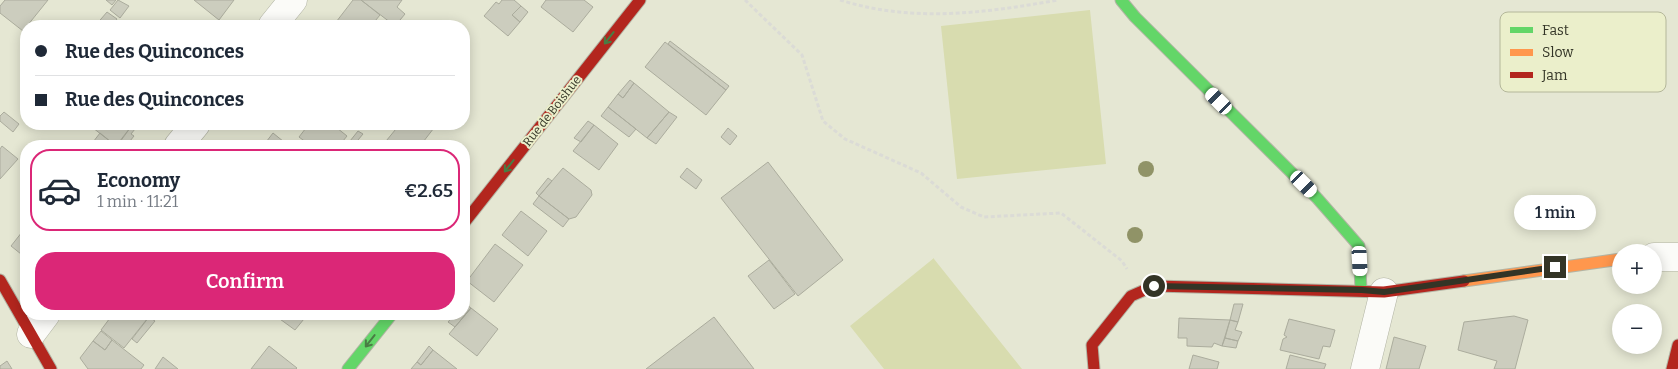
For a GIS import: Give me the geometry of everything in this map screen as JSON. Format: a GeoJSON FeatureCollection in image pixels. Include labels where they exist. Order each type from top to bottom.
{"type":"FeatureCollection","features":[{"type":"Feature","properties":{"kind":"street"},"geometry":{"type":"LineString","coordinates":[[277,20],[293,0]]}},
{"type":"Feature","properties":{"kind":"street","name":"Rue de Boishue"},"geometry":{"type":"LineString","coordinates":[[470,215],[640,0]]}},
{"type":"Feature","properties":{"kind":"street"},"geometry":{"type":"LineString","coordinates":[[1121,0],[1135,17],[1318,198],[1359,246],[1373,291],[1365,369]]}},
{"type":"Feature","properties":{"kind":"street"},"geometry":{"type":"LineString","coordinates":[[183,140],[191,130]]}},
{"type":"Feature","properties":{"kind":"street"},"geometry":{"type":"LineString","coordinates":[[1662,257],[1678,257]]}},
{"type":"Feature","properties":{"kind":"street"},"geometry":{"type":"LineString","coordinates":[[1094,369],[1092,345],[1131,296],[1154,286],[1373,291],[1612,260]]}},
{"type":"Feature","properties":{"kind":"street"},"geometry":{"type":"LineString","coordinates":[[0,280],[20,303]]}},
{"type":"Feature","properties":{"kind":"street"},"geometry":{"type":"LineString","coordinates":[[348,369],[387,320]]}},
{"type":"Feature","properties":{"kind":"street"},"geometry":{"type":"LineString","coordinates":[[39,324],[51,369]]}},
{"type":"Feature","properties":{"kind":"street"},"geometry":{"type":"LineString","coordinates":[[1672,369],[1678,345]]}},
{"type":"Feature","properties":{"kind":"path"},"geometry":{"type":"LineString","coordinates":[[745,0],[802,55],[823,121],[845,139],[921,173],[961,207],[984,217],[1061,213],[1122,261],[1142,291]]}},
{"type":"Feature","properties":{"kind":"path"},"geometry":{"type":"LineString","coordinates":[[840,0],[857,5],[914,15],[962,14],[1058,0]]}},
{"type":"Feature","properties":{"kind":"green space"},"geometry":{"type":"Polygon","coordinates":[[[1090,10],[1106,164],[957,179],[941,26],[1090,10]]]}},
{"type":"Feature","properties":{"kind":"green space"},"geometry":{"type":"Polygon","coordinates":[[[934,258],[1022,369],[884,369],[850,326],[934,258]]]}},
{"type":"Feature","properties":{"kind":"building"},"geometry":{"type":"Polygon","coordinates":[[[5,0],[48,0],[32,20],[20,20],[20,29],[0,13],[0,6],[5,0]]]}},
{"type":"Feature","properties":{"kind":"building"},"geometry":{"type":"Polygon","coordinates":[[[106,0],[116,0],[112,5],[106,0]]]}},
{"type":"Feature","properties":{"kind":"building"},"geometry":{"type":"Polygon","coordinates":[[[118,0],[129,6],[120,18],[110,10],[118,0]]]}},
{"type":"Feature","properties":{"kind":"building"},"geometry":{"type":"Polygon","coordinates":[[[194,0],[234,0],[219,20],[194,0]]]}},
{"type":"Feature","properties":{"kind":"building"},"geometry":{"type":"Polygon","coordinates":[[[353,0],[361,0],[380,15],[376,20],[338,20],[353,0]]]}},
{"type":"Feature","properties":{"kind":"building"},"geometry":{"type":"Polygon","coordinates":[[[361,0],[402,0],[397,7],[405,14],[400,20],[387,20],[361,0]]]}},
{"type":"Feature","properties":{"kind":"building"},"geometry":{"type":"Polygon","coordinates":[[[502,0],[514,0],[521,6],[512,15],[520,22],[508,36],[484,16],[496,2],[499,4],[502,0]]]}},
{"type":"Feature","properties":{"kind":"building"},"geometry":{"type":"Polygon","coordinates":[[[546,0],[584,0],[593,7],[573,32],[541,7],[546,0]]]}},
{"type":"Feature","properties":{"kind":"building"},"geometry":{"type":"Polygon","coordinates":[[[521,6],[528,12],[520,22],[512,15],[521,6]]]}},
{"type":"Feature","properties":{"kind":"building"},"geometry":{"type":"Polygon","coordinates":[[[107,12],[117,19],[116,20],[100,20],[107,12]]]}},
{"type":"Feature","properties":{"kind":"building"},"geometry":{"type":"Polygon","coordinates":[[[670,41],[729,86],[726,90],[668,44],[670,41]]]}},
{"type":"Feature","properties":{"kind":"building"},"geometry":{"type":"Polygon","coordinates":[[[665,42],[726,90],[706,115],[645,67],[665,42]]]}},
{"type":"Feature","properties":{"kind":"building"},"geometry":{"type":"Polygon","coordinates":[[[630,80],[634,83],[623,98],[618,94],[630,80]]]}},
{"type":"Feature","properties":{"kind":"building"},"geometry":{"type":"Polygon","coordinates":[[[634,83],[669,112],[647,138],[608,107],[618,94],[623,98],[634,83]]]}},
{"type":"Feature","properties":{"kind":"building"},"geometry":{"type":"Polygon","coordinates":[[[608,107],[636,129],[629,137],[601,116],[608,107]]]}},
{"type":"Feature","properties":{"kind":"building"},"geometry":{"type":"Polygon","coordinates":[[[4,112],[19,124],[13,132],[0,121],[0,116],[4,112]]]}},
{"type":"Feature","properties":{"kind":"building"},"geometry":{"type":"Polygon","coordinates":[[[669,112],[677,117],[656,144],[647,138],[669,112]]]}},
{"type":"Feature","properties":{"kind":"building"},"geometry":{"type":"Polygon","coordinates":[[[588,121],[594,125],[581,142],[574,138],[588,121]]]}},
{"type":"Feature","properties":{"kind":"building"},"geometry":{"type":"Polygon","coordinates":[[[594,125],[618,144],[599,170],[573,151],[594,125]]]}},
{"type":"Feature","properties":{"kind":"building"},"geometry":{"type":"Polygon","coordinates":[[[728,128],[737,136],[730,145],[721,137],[728,128]]]}},
{"type":"Feature","properties":{"kind":"building"},"geometry":{"type":"Polygon","coordinates":[[[96,130],[128,130],[121,140],[108,140],[96,130]]]}},
{"type":"Feature","properties":{"kind":"building"},"geometry":{"type":"Polygon","coordinates":[[[129,130],[134,130],[131,134],[134,136],[131,140],[121,140],[129,130]]]}},
{"type":"Feature","properties":{"kind":"building"},"geometry":{"type":"Polygon","coordinates":[[[304,130],[340,130],[347,136],[344,140],[303,140],[299,137],[304,130]]]}},
{"type":"Feature","properties":{"kind":"building"},"geometry":{"type":"Polygon","coordinates":[[[395,130],[432,130],[425,140],[387,140],[395,130]]]}},
{"type":"Feature","properties":{"kind":"building"},"geometry":{"type":"Polygon","coordinates":[[[358,131],[363,134],[358,140],[351,140],[358,131]]]}},
{"type":"Feature","properties":{"kind":"building"},"geometry":{"type":"Polygon","coordinates":[[[100,133],[109,140],[95,140],[100,133]]]}},
{"type":"Feature","properties":{"kind":"building"},"geometry":{"type":"Polygon","coordinates":[[[273,133],[282,140],[268,140],[273,133]]]}},
{"type":"Feature","properties":{"kind":"building"},"geometry":{"type":"Polygon","coordinates":[[[2,146],[18,159],[0,179],[0,149],[2,146]]]}},
{"type":"Feature","properties":{"kind":"building"},"geometry":{"type":"Polygon","coordinates":[[[768,162],[843,260],[798,296],[721,198],[768,162]]]}},
{"type":"Feature","properties":{"kind":"building"},"geometry":{"type":"Polygon","coordinates":[[[563,168],[591,190],[592,195],[576,217],[569,219],[539,196],[563,168]]]}},
{"type":"Feature","properties":{"kind":"building"},"geometry":{"type":"Polygon","coordinates":[[[687,168],[702,180],[696,189],[680,177],[687,168]]]}},
{"type":"Feature","properties":{"kind":"building"},"geometry":{"type":"Polygon","coordinates":[[[548,178],[552,181],[539,196],[536,193],[548,178]]]}},
{"type":"Feature","properties":{"kind":"building"},"geometry":{"type":"Polygon","coordinates":[[[539,196],[569,219],[563,227],[533,204],[539,196]]]}},
{"type":"Feature","properties":{"kind":"building"},"geometry":{"type":"Polygon","coordinates":[[[521,211],[547,231],[528,256],[502,235],[521,211]]]}},
{"type":"Feature","properties":{"kind":"building"},"geometry":{"type":"Polygon","coordinates":[[[20,235],[20,253],[11,246],[20,235]]]}},
{"type":"Feature","properties":{"kind":"building"},"geometry":{"type":"Polygon","coordinates":[[[495,244],[523,265],[494,302],[470,283],[470,277],[495,244]]]}},
{"type":"Feature","properties":{"kind":"building"},"geometry":{"type":"Polygon","coordinates":[[[769,260],[795,294],[774,309],[748,276],[769,260]]]}},
{"type":"Feature","properties":{"kind":"building"},"geometry":{"type":"Polygon","coordinates":[[[1234,304],[1243,304],[1238,322],[1230,320],[1234,304]]]}},
{"type":"Feature","properties":{"kind":"building"},"geometry":{"type":"Polygon","coordinates":[[[471,308],[498,329],[477,356],[449,334],[461,320],[470,320],[471,308]]]}},
{"type":"Feature","properties":{"kind":"building"},"geometry":{"type":"Polygon","coordinates":[[[1514,316],[1528,320],[1515,369],[1494,369],[1497,361],[1458,350],[1464,322],[1514,316]]]}},
{"type":"Feature","properties":{"kind":"building"},"geometry":{"type":"Polygon","coordinates":[[[714,317],[754,369],[646,369],[676,346],[714,317]]]}},
{"type":"Feature","properties":{"kind":"building"},"geometry":{"type":"Polygon","coordinates":[[[1179,318],[1230,320],[1222,346],[1214,343],[1212,347],[1187,346],[1187,338],[1178,338],[1179,318]]]}},
{"type":"Feature","properties":{"kind":"building"},"geometry":{"type":"Polygon","coordinates":[[[1289,319],[1335,330],[1330,347],[1323,346],[1319,359],[1280,350],[1283,339],[1287,337],[1284,335],[1289,319]]]}},
{"type":"Feature","properties":{"kind":"building"},"geometry":{"type":"Polygon","coordinates":[[[108,320],[146,320],[124,348],[101,330],[108,320]]]}},
{"type":"Feature","properties":{"kind":"building"},"geometry":{"type":"Polygon","coordinates":[[[147,320],[155,321],[137,343],[132,339],[147,320]]]}},
{"type":"Feature","properties":{"kind":"building"},"geometry":{"type":"Polygon","coordinates":[[[281,320],[303,320],[295,330],[281,320]]]}},
{"type":"Feature","properties":{"kind":"building"},"geometry":{"type":"Polygon","coordinates":[[[450,320],[461,320],[455,327],[448,322],[450,320]]]}},
{"type":"Feature","properties":{"kind":"building"},"geometry":{"type":"Polygon","coordinates":[[[1230,320],[1238,322],[1235,330],[1242,332],[1238,341],[1225,338],[1230,320]]]}},
{"type":"Feature","properties":{"kind":"building"},"geometry":{"type":"Polygon","coordinates":[[[101,331],[112,340],[105,350],[93,341],[101,331]]]}},
{"type":"Feature","properties":{"kind":"building"},"geometry":{"type":"Polygon","coordinates":[[[1394,337],[1426,346],[1419,369],[1386,369],[1394,337]]]}},
{"type":"Feature","properties":{"kind":"building"},"geometry":{"type":"Polygon","coordinates":[[[1225,338],[1238,341],[1236,348],[1222,346],[1225,338]]]}},
{"type":"Feature","properties":{"kind":"building"},"geometry":{"type":"Polygon","coordinates":[[[112,340],[144,365],[141,369],[88,369],[80,358],[93,341],[105,350],[112,340]]]}},
{"type":"Feature","properties":{"kind":"building"},"geometry":{"type":"Polygon","coordinates":[[[269,346],[297,368],[251,369],[269,346]]]}},
{"type":"Feature","properties":{"kind":"building"},"geometry":{"type":"Polygon","coordinates":[[[429,346],[433,350],[421,365],[417,362],[429,346]]]}},
{"type":"Feature","properties":{"kind":"building"},"geometry":{"type":"Polygon","coordinates":[[[433,350],[457,369],[411,369],[417,362],[421,365],[433,350]]]}},
{"type":"Feature","properties":{"kind":"building"},"geometry":{"type":"Polygon","coordinates":[[[1193,355],[1219,362],[1217,369],[1189,369],[1193,355]]]}},
{"type":"Feature","properties":{"kind":"building"},"geometry":{"type":"Polygon","coordinates":[[[1290,355],[1326,364],[1324,369],[1286,369],[1290,355]]]}},
{"type":"Feature","properties":{"kind":"building"},"geometry":{"type":"Polygon","coordinates":[[[163,357],[178,369],[155,369],[163,357]]]}},
{"type":"Feature","properties":{"kind":"building"},"geometry":{"type":"Polygon","coordinates":[[[7,361],[12,369],[0,369],[0,366],[7,361]]]}},
{"type":"Feature","properties":{"kind":"traffic: fast"},"geometry":{"type":"LineString","coordinates":[[1121,0],[1135,17],[1317,198],[1359,246],[1361,290]]}},
{"type":"Feature","properties":{"kind":"traffic: fast"},"geometry":{"type":"LineString","coordinates":[[348,369],[387,320]]}},
{"type":"Feature","properties":{"kind":"traffic: slow"},"geometry":{"type":"LineString","coordinates":[[1464,281],[1612,260]]}},
{"type":"Feature","properties":{"kind":"traffic: jam"},"geometry":{"type":"LineString","coordinates":[[470,215],[640,0]]}},
{"type":"Feature","properties":{"kind":"traffic: jam"},"geometry":{"type":"LineString","coordinates":[[0,280],[20,315]]}},
{"type":"Feature","properties":{"kind":"traffic: jam"},"geometry":{"type":"LineString","coordinates":[[1094,369],[1092,345],[1131,296],[1154,286],[1384,292],[1464,281]]}},
{"type":"Feature","properties":{"kind":"traffic: jam"},"geometry":{"type":"LineString","coordinates":[[23,320],[51,369]]}},
{"type":"Feature","properties":{"kind":"traffic: jam"},"geometry":{"type":"LineString","coordinates":[[1672,369],[1678,345]]}},
{"type":"Feature","properties":{"kind":"route"},"geometry":{"type":"LineString","coordinates":[[1154,286],[1384,292],[1555,267]]}}]}
